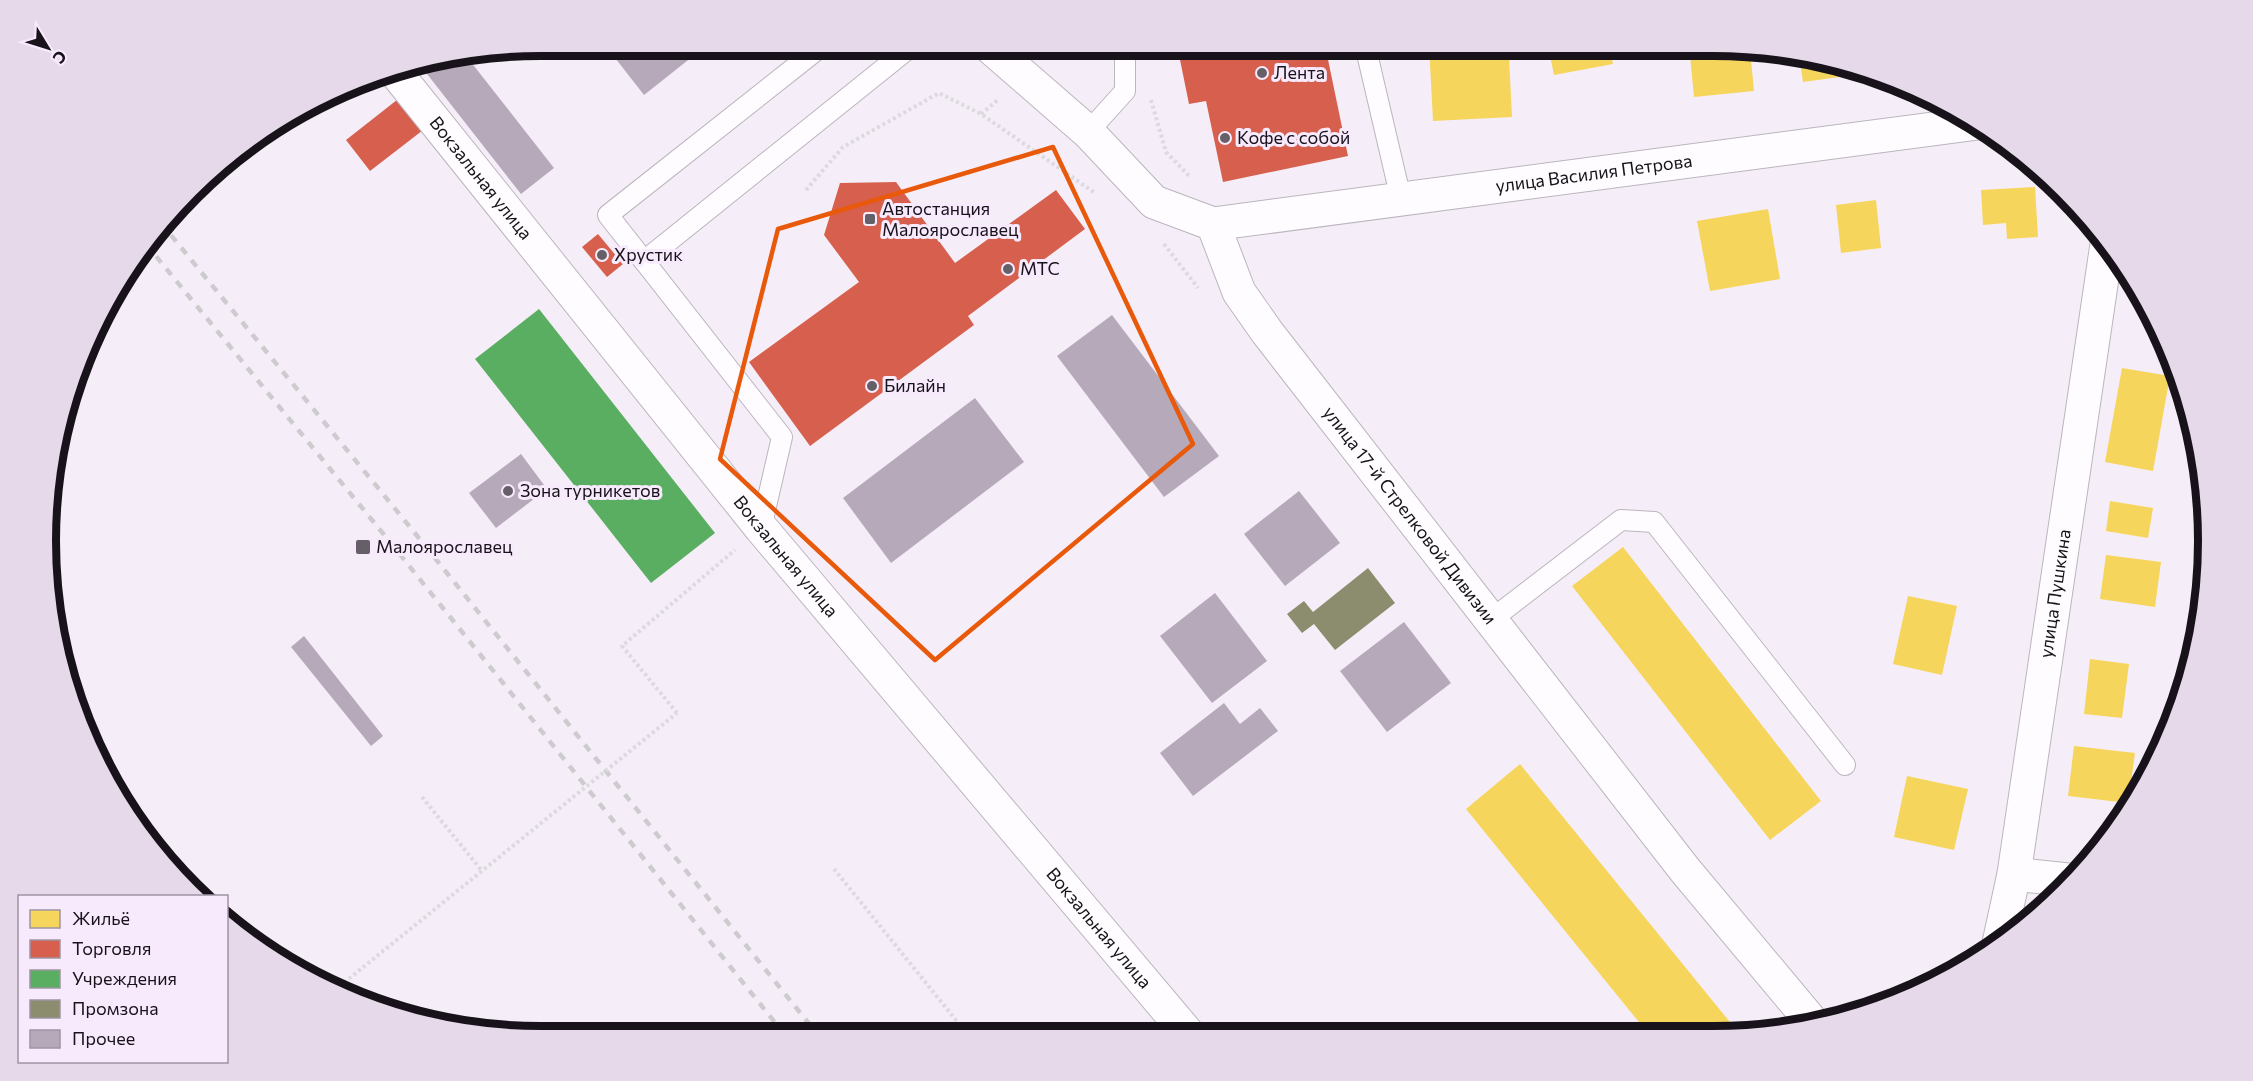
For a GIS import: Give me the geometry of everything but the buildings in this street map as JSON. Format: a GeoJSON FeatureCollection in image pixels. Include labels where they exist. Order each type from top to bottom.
{"type":"FeatureCollection","features":[{"type":"Feature","properties":{"kind":"street"},"geometry":{"type":"LineString","coordinates":[[1001,56],[1088,132],[1154,202],[1213,224]]}},
{"type":"Feature","properties":{"kind":"street","name":"Вокзальная улица"},"geometry":{"type":"LineString","coordinates":[[399,77],[761,528],[1181,1026]]}},
{"type":"Feature","properties":{"kind":"street","name":"улица Василия Петрова"},"geometry":{"type":"LineString","coordinates":[[1213,224],[1963,125]]}},
{"type":"Feature","properties":{"kind":"street","name":"улица 17-й Стрелковой Дивизии"},"geometry":{"type":"LineString","coordinates":[[1213,224],[1239,292],[1267,332],[1685,870],[1807,1016]]}},
{"type":"Feature","properties":{"kind":"street","name":"улица Пушкина"},"geometry":{"type":"LineString","coordinates":[[2002,929],[2014,874],[2105,256]]}},
{"type":"Feature","properties":{"kind":"street"},"geometry":{"type":"LineString","coordinates":[[2014,874],[2059,879]]}},
{"type":"Feature","properties":{"kind":"lane"},"geometry":{"type":"LineString","coordinates":[[761,528],[782,437],[608,215],[809,56]]}},
{"type":"Feature","properties":{"kind":"lane"},"geometry":{"type":"LineString","coordinates":[[644,261],[900,56]]}},
{"type":"Feature","properties":{"kind":"lane"},"geometry":{"type":"LineString","coordinates":[[1088,132],[1125,91],[1125,56]]}},
{"type":"Feature","properties":{"kind":"lane"},"geometry":{"type":"LineString","coordinates":[[1368,56],[1401,199]]}},
{"type":"Feature","properties":{"kind":"lane"},"geometry":{"type":"LineString","coordinates":[[1492,619],[1621,520],[1654,522],[1845,765]]}},
{"type":"Feature","properties":{"kind":"path"},"geometry":{"type":"LineString","coordinates":[[806,190],[843,147],[939,93],[981,114]]}},
{"type":"Feature","properties":{"kind":"path"},"geometry":{"type":"LineString","coordinates":[[1150,99],[1166,152],[1191,178]]}},
{"type":"Feature","properties":{"kind":"path"},"geometry":{"type":"LineString","coordinates":[[343,983],[677,713],[622,646],[761,528]]}},
{"type":"Feature","properties":{"kind":"path"},"geometry":{"type":"LineString","coordinates":[[422,797],[482,871]]}},
{"type":"Feature","properties":{"kind":"path"},"geometry":{"type":"LineString","coordinates":[[834,869],[961,1026]]}},
{"type":"Feature","properties":{"kind":"highlighted area"},"geometry":{"type":"Polygon","coordinates":[[[1053,147],[1193,444],[935,660],[720,459],[778,229],[1053,147]]]}},
{"type":"Feature","properties":{"kind":"railway"},"geometry":{"type":"LineString","coordinates":[[168,231],[410,527],[811,1026]]}},
{"type":"Feature","properties":{"kind":"railway"},"geometry":{"type":"LineString","coordinates":[[152,251],[390,542],[778,1026]]}},
{"type":"Feature","properties":{"kind":"place","name":"Лента"},"geometry":{"type":"Point","coordinates":[1262,73]}},
{"type":"Feature","properties":{"kind":"place","name":"Кофе с собой"},"geometry":{"type":"Point","coordinates":[1225,138]}},
{"type":"Feature","properties":{"kind":"place","name":"Автостанция Малоярославец"},"geometry":{"type":"Point","coordinates":[870,219]}},
{"type":"Feature","properties":{"kind":"place","name":"Хрустик"},"geometry":{"type":"Point","coordinates":[602,255]}},
{"type":"Feature","properties":{"kind":"place","name":"МТС"},"geometry":{"type":"Point","coordinates":[1008,269]}},
{"type":"Feature","properties":{"kind":"place","name":"Билайн"},"geometry":{"type":"Point","coordinates":[872,386]}},
{"type":"Feature","properties":{"kind":"place","name":"Зона турникетов"},"geometry":{"type":"Point","coordinates":[508,491]}},
{"type":"Feature","properties":{"kind":"place","name":"Малоярославец"},"geometry":{"type":"Point","coordinates":[363,547]}}]}
